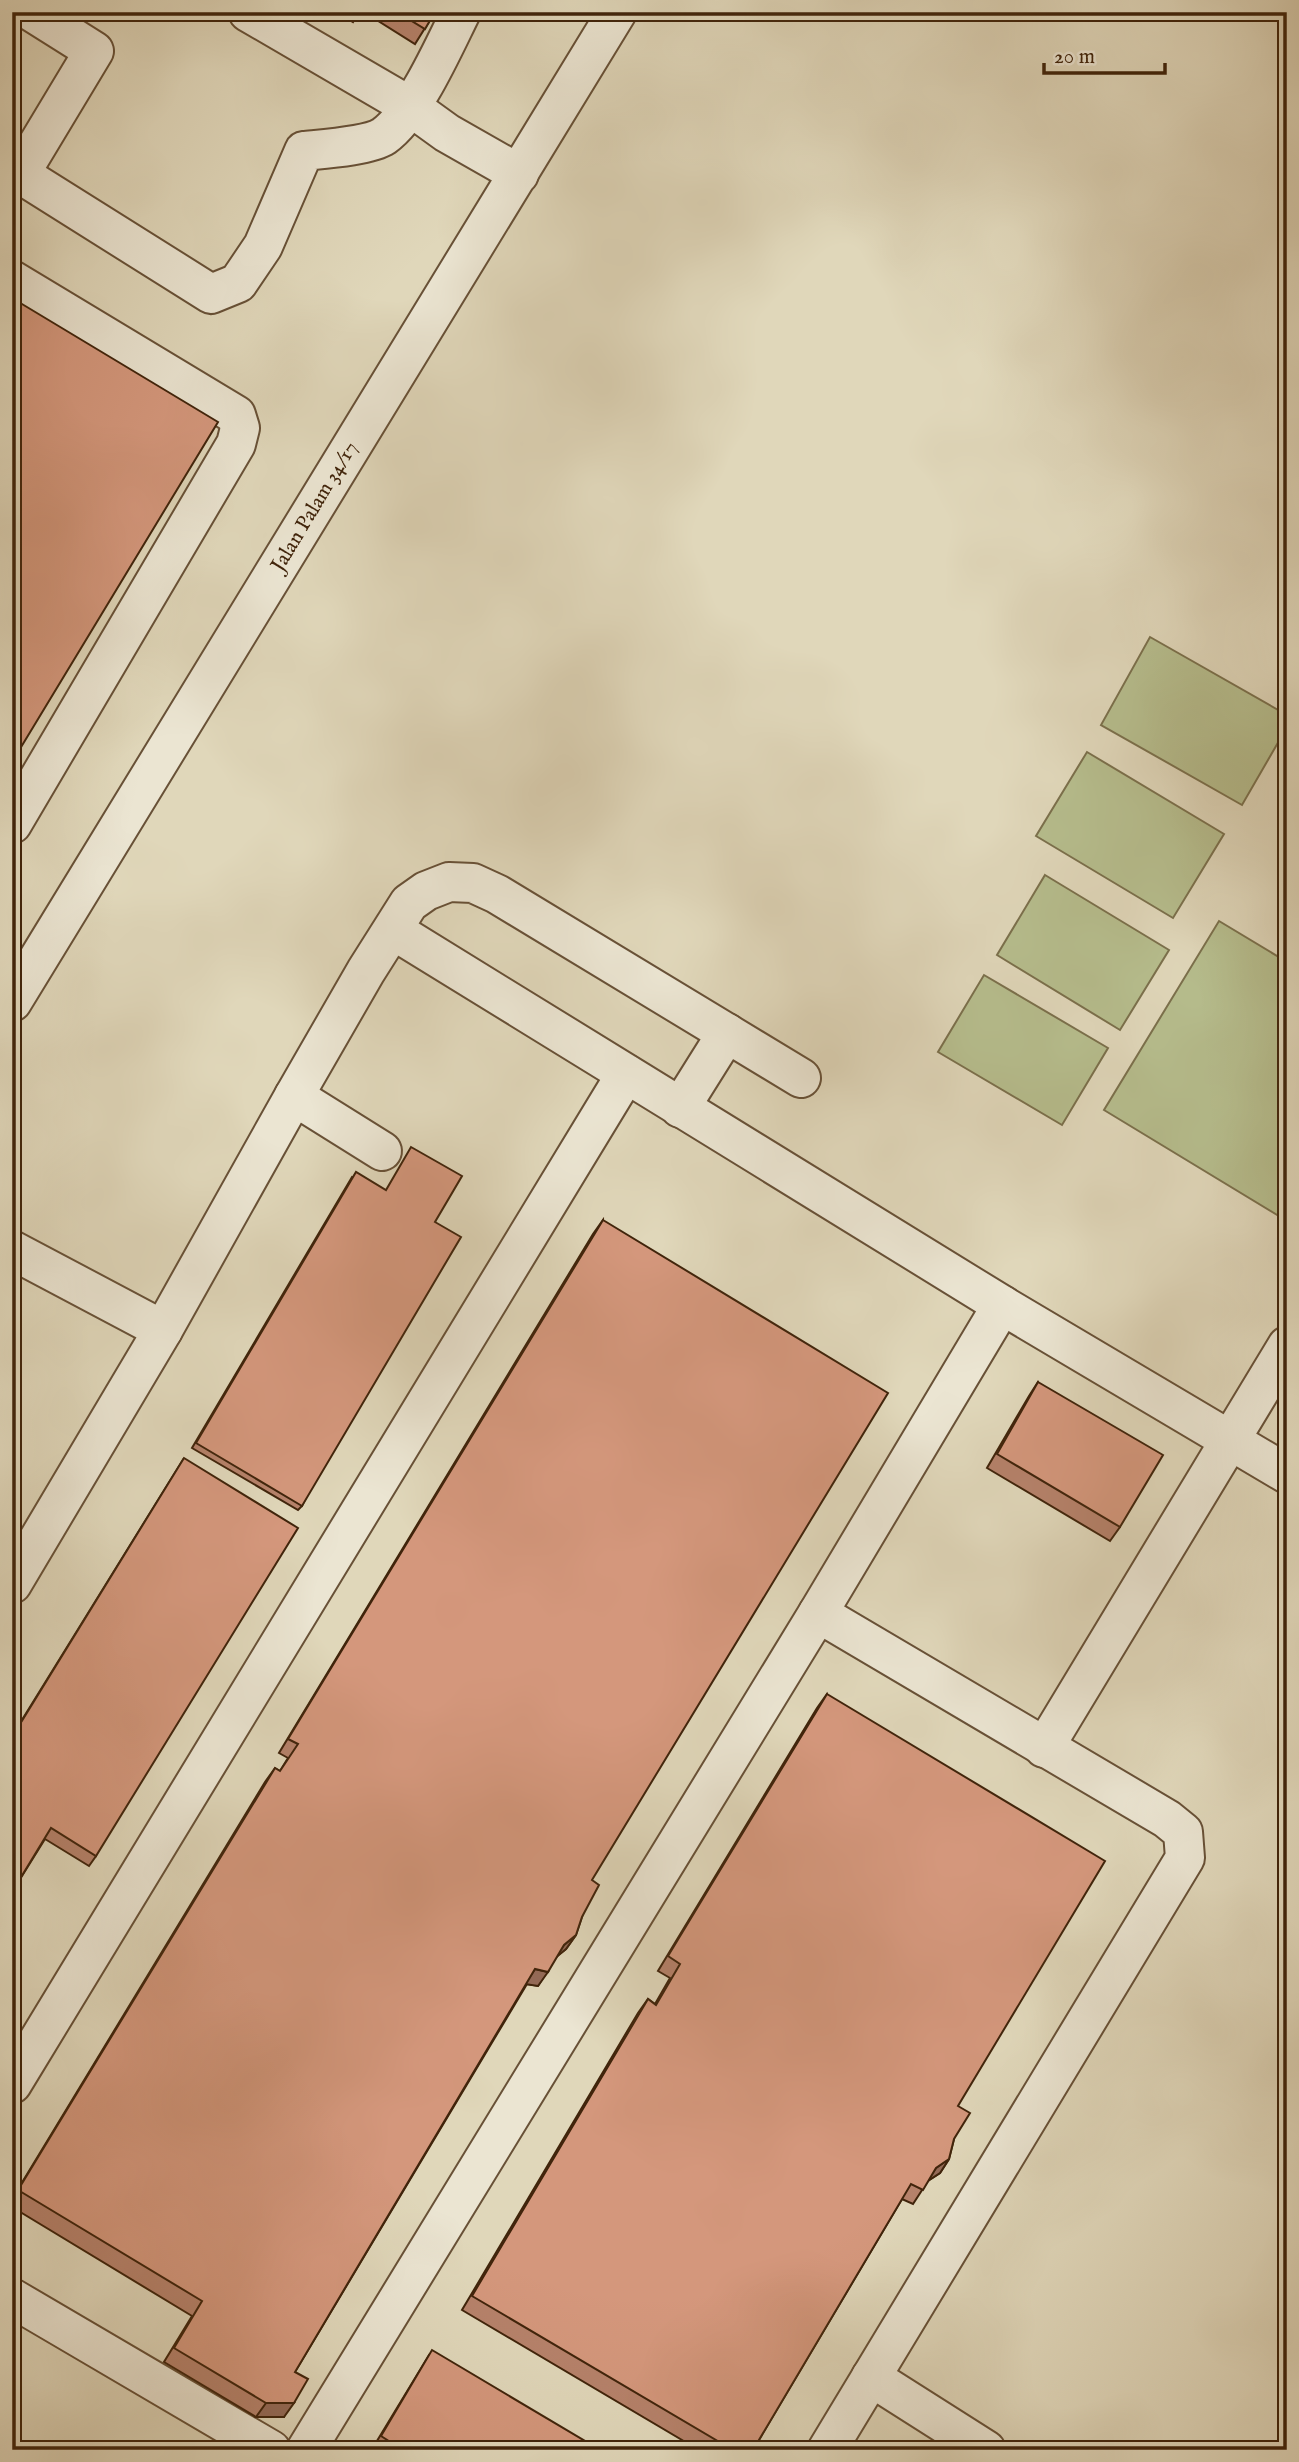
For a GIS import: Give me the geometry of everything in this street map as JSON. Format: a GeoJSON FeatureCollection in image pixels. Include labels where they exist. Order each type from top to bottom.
{"type":"FeatureCollection","features":[{"type":"Feature","properties":{"kind":"street"},"geometry":{"type":"LineString","coordinates":[[32,12],[93,51],[16,169],[211,295],[238,283],[263,246],[304,151],[356,144],[383,137],[411,107],[461,12]]}},
{"type":"Feature","properties":{"kind":"street"},"geometry":{"type":"LineString","coordinates":[[248,12],[519,174]]}},
{"type":"Feature","properties":{"kind":"street","name":"Jalan Palam 34/17"},"geometry":{"type":"LineString","coordinates":[[12,1002],[617,12]]}},
{"type":"Feature","properties":{"kind":"street"},"geometry":{"type":"LineString","coordinates":[[12,280],[236,415],[240,428],[236,444],[12,824]]}},
{"type":"Feature","properties":{"kind":"street"},"geometry":{"type":"LineString","coordinates":[[12,1584],[163,1330],[294,1096],[409,903],[426,891],[449,882],[473,883],[497,894],[801,1078]]}},
{"type":"Feature","properties":{"kind":"street"},"geometry":{"type":"LineString","coordinates":[[393,930],[1002,1305],[1287,1474]]}},
{"type":"Feature","properties":{"kind":"street"},"geometry":{"type":"LineString","coordinates":[[680,1108],[727,1033]]}},
{"type":"Feature","properties":{"kind":"street"},"geometry":{"type":"LineString","coordinates":[[12,2084],[626,1074]]}},
{"type":"Feature","properties":{"kind":"street"},"geometry":{"type":"LineString","coordinates":[[294,1096],[382,1151]]}},
{"type":"Feature","properties":{"kind":"street"},"geometry":{"type":"LineString","coordinates":[[12,1250],[163,1330]]}},
{"type":"Feature","properties":{"kind":"street"},"geometry":{"type":"LineString","coordinates":[[306,2450],[818,1613],[1002,1305]]}},
{"type":"Feature","properties":{"kind":"street"},"geometry":{"type":"LineString","coordinates":[[1044,1748],[1287,1346]]}},
{"type":"Feature","properties":{"kind":"street"},"geometry":{"type":"LineString","coordinates":[[818,1613],[1167,1819],[1183,1832],[1185,1858],[827,2450]]}},
{"type":"Feature","properties":{"kind":"street"},"geometry":{"type":"LineString","coordinates":[[12,2298],[271,2450]]}},
{"type":"Feature","properties":{"kind":"street"},"geometry":{"type":"LineString","coordinates":[[871,2377],[986,2450]]}},
{"type":"Feature","properties":{"kind":"green space"},"geometry":{"type":"Polygon","coordinates":[[[1150,637],[1287,715],[1287,727],[1242,805],[1101,725],[1150,637]]]}},
{"type":"Feature","properties":{"kind":"green space"},"geometry":{"type":"Polygon","coordinates":[[[1087,752],[1224,834],[1173,918],[1036,836],[1087,752]]]}},
{"type":"Feature","properties":{"kind":"green space"},"geometry":{"type":"Polygon","coordinates":[[[1045,875],[1169,950],[1120,1030],[997,955],[1045,875]]]}},
{"type":"Feature","properties":{"kind":"green space"},"geometry":{"type":"Polygon","coordinates":[[[1219,921],[1287,962],[1287,1221],[1104,1110],[1219,921]]]}},
{"type":"Feature","properties":{"kind":"green space"},"geometry":{"type":"Polygon","coordinates":[[[984,975],[1108,1048],[1062,1125],[938,1052],[984,975]]]}},
{"type":"Feature","properties":{"kind":"building"},"geometry":{"type":"Polygon","coordinates":[[[397,12],[435,12],[425,29],[397,12]]]}},
{"type":"Feature","properties":{"kind":"building"},"geometry":{"type":"Polygon","coordinates":[[[12,298],[218,422],[12,762],[12,298]]]}},
{"type":"Feature","properties":{"kind":"building"},"geometry":{"type":"Polygon","coordinates":[[[411,1147],[462,1176],[435,1222],[461,1237],[302,1506],[196,1443],[356,1172],[386,1190],[411,1147]]]}},
{"type":"Feature","properties":{"kind":"building"},"geometry":{"type":"Polygon","coordinates":[[[603,1220],[888,1393],[592,1880],[599,1885],[576,1935],[564,1945],[548,1972],[535,1969],[295,2372],[308,2379],[294,2403],[266,2403],[174,2348],[202,2301],[18,2190],[275,1768],[280,1771],[298,1744],[288,1739],[603,1220]]]}},
{"type":"Feature","properties":{"kind":"building"},"geometry":{"type":"Polygon","coordinates":[[[1038,1382],[1163,1455],[1120,1527],[997,1454],[1038,1382]]]}},
{"type":"Feature","properties":{"kind":"building"},"geometry":{"type":"Polygon","coordinates":[[[184,1458],[298,1528],[96,1856],[51,1828],[12,1892],[12,1737],[184,1458]]]}},
{"type":"Feature","properties":{"kind":"building"},"geometry":{"type":"Polygon","coordinates":[[[827,1694],[1105,1861],[958,2106],[970,2113],[954,2139],[949,2159],[936,2168],[923,2190],[911,2184],[753,2450],[733,2450],[472,2296],[648,1999],[656,2005],[680,1964],[668,1956],[827,1694]]]}},
{"type":"Feature","properties":{"kind":"building"},"geometry":{"type":"Polygon","coordinates":[[[12,1984],[19,1989],[12,1999],[12,1984]]]}},
{"type":"Feature","properties":{"kind":"building"},"geometry":{"type":"Polygon","coordinates":[[[432,2350],[590,2444],[587,2450],[403,2450],[381,2436],[432,2350]]]}}]}
